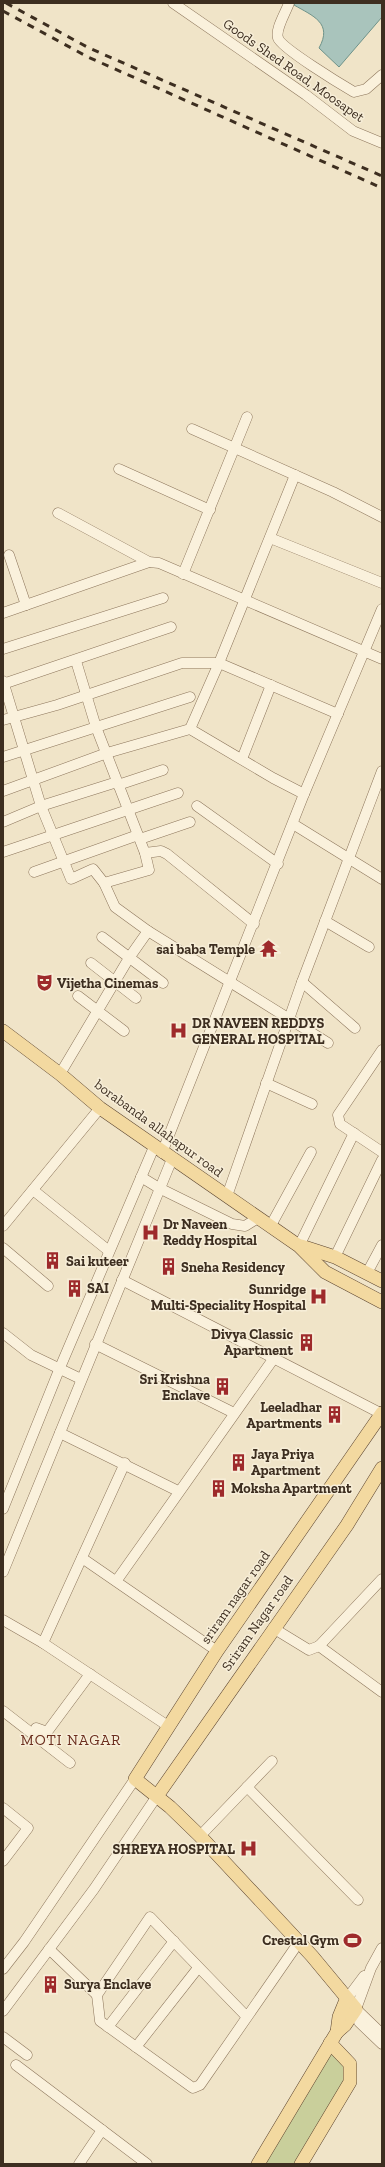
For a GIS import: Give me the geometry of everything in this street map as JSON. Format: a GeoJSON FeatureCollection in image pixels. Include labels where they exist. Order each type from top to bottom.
{"type":"FeatureCollection","features":[{"type":"Feature","properties":{"kind":"main road","name":"borabanda allahapur road"},"geometry":{"type":"LineString","coordinates":[[3,1031],[60,1074],[100,1108],[299,1246],[325,1272],[382,1302]]}},
{"type":"Feature","properties":{"kind":"main road","name":"borabanda allahapur road"},"geometry":{"type":"LineString","coordinates":[[299,1246],[335,1257],[382,1281]]}},
{"type":"Feature","properties":{"kind":"main road","name":"sriram nagar road"},"geometry":{"type":"LineString","coordinates":[[135,1779],[217,1650],[382,1414]]}},
{"type":"Feature","properties":{"kind":"main road","name":"Sriram Nagar road"},"geometry":{"type":"LineString","coordinates":[[156,1796],[347,1524],[382,1468]]}},
{"type":"Feature","properties":{"kind":"main road"},"geometry":{"type":"LineString","coordinates":[[135,1779],[200,1836],[299,1942],[318,1978],[349,2007],[333,2037],[258,2164]]}},
{"type":"Feature","properties":{"kind":"main road"},"geometry":{"type":"LineString","coordinates":[[301,2164],[350,2082],[350,2064],[333,2037]]}},
{"type":"Feature","properties":{"kind":"street","name":"Goods Shed Road, Moosapet"},"geometry":{"type":"LineString","coordinates":[[173,3],[306,95],[353,131],[382,142]]}},
{"type":"Feature","properties":{"kind":"street"},"geometry":{"type":"LineString","coordinates":[[289,3],[278,32],[278,37],[281,42],[333,80],[354,92],[366,89],[382,75]]}},
{"type":"Feature","properties":{"kind":"street"},"geometry":{"type":"LineString","coordinates":[[183,574],[247,417]]}},
{"type":"Feature","properties":{"kind":"street"},"geometry":{"type":"LineString","coordinates":[[192,429],[295,474],[367,508],[382,517]]}},
{"type":"Feature","properties":{"kind":"street"},"geometry":{"type":"LineString","coordinates":[[119,468],[210,510]]}},
{"type":"Feature","properties":{"kind":"street"},"geometry":{"type":"LineString","coordinates":[[190,729],[219,663],[295,474]]}},
{"type":"Feature","properties":{"kind":"street"},"geometry":{"type":"LineString","coordinates":[[58,513],[149,562],[159,563],[243,601],[382,659]]}},
{"type":"Feature","properties":{"kind":"street"},"geometry":{"type":"LineString","coordinates":[[270,538],[382,583]]}},
{"type":"Feature","properties":{"kind":"street"},"geometry":{"type":"LineString","coordinates":[[9,554],[26,605]]}},
{"type":"Feature","properties":{"kind":"street"},"geometry":{"type":"LineString","coordinates":[[3,613],[149,562]]}},
{"type":"Feature","properties":{"kind":"street"},"geometry":{"type":"LineString","coordinates":[[3,649],[163,598]]}},
{"type":"Feature","properties":{"kind":"street"},"geometry":{"type":"LineString","coordinates":[[3,1572],[160,1188],[163,1153],[229,983],[278,864],[304,794],[382,609]]}},
{"type":"Feature","properties":{"kind":"street"},"geometry":{"type":"LineString","coordinates":[[171,627],[76,661],[3,683],[41,806],[65,861],[71,879],[93,869],[104,883],[115,907],[148,931],[229,983],[328,1043]]}},
{"type":"Feature","properties":{"kind":"street"},"geometry":{"type":"LineString","coordinates":[[76,661],[96,727],[107,753],[117,784],[145,852],[149,870],[104,883]]}},
{"type":"Feature","properties":{"kind":"street"},"geometry":{"type":"LineString","coordinates":[[3,720],[57,705],[85,694],[182,663],[219,663],[338,714]]}},
{"type":"Feature","properties":{"kind":"street"},"geometry":{"type":"LineString","coordinates":[[242,760],[271,685]]}},
{"type":"Feature","properties":{"kind":"street"},"geometry":{"type":"LineString","coordinates":[[3,757],[190,697]]}},
{"type":"Feature","properties":{"kind":"street"},"geometry":{"type":"LineString","coordinates":[[3,791],[107,753],[190,729],[273,778],[304,794]]}},
{"type":"Feature","properties":{"kind":"street"},"geometry":{"type":"LineString","coordinates":[[3,822],[41,806],[163,770]]}},
{"type":"Feature","properties":{"kind":"street"},"geometry":{"type":"LineString","coordinates":[[227,1196],[288,1019],[349,857],[378,798],[382,771]]}},
{"type":"Feature","properties":{"kind":"street"},"geometry":{"type":"LineString","coordinates":[[3,852],[128,808],[178,793]]}},
{"type":"Feature","properties":{"kind":"street"},"geometry":{"type":"LineString","coordinates":[[197,806],[278,864]]}},
{"type":"Feature","properties":{"kind":"street"},"geometry":{"type":"LineString","coordinates":[[34,872],[139,837],[190,822]]}},
{"type":"Feature","properties":{"kind":"street"},"geometry":{"type":"LineString","coordinates":[[293,824],[349,857],[382,879]]}},
{"type":"Feature","properties":{"kind":"street"},"geometry":{"type":"LineString","coordinates":[[145,852],[161,851],[167,854],[254,924]]}},
{"type":"Feature","properties":{"kind":"street"},"geometry":{"type":"LineString","coordinates":[[325,921],[369,947]]}},
{"type":"Feature","properties":{"kind":"street"},"geometry":{"type":"LineString","coordinates":[[60,1074],[129,958],[148,931]]}},
{"type":"Feature","properties":{"kind":"street"},"geometry":{"type":"LineString","coordinates":[[102,937],[163,983]]}},
{"type":"Feature","properties":{"kind":"street"},"geometry":{"type":"LineString","coordinates":[[91,963],[136,998]]}},
{"type":"Feature","properties":{"kind":"street"},"geometry":{"type":"LineString","coordinates":[[302,982],[355,1028]]}},
{"type":"Feature","properties":{"kind":"street"},"geometry":{"type":"LineString","coordinates":[[78,996],[124,1031]]}},
{"type":"Feature","properties":{"kind":"street"},"geometry":{"type":"LineString","coordinates":[[382,1050],[338,1115],[340,1124],[382,1152]]}},
{"type":"Feature","properties":{"kind":"street"},"geometry":{"type":"LineString","coordinates":[[266,1083],[312,1104]]}},
{"type":"Feature","properties":{"kind":"street"},"geometry":{"type":"LineString","coordinates":[[3,1226],[100,1108]]}},
{"type":"Feature","properties":{"kind":"street"},"geometry":{"type":"LineString","coordinates":[[299,1246],[354,1133]]}},
{"type":"Feature","properties":{"kind":"street"},"geometry":{"type":"LineString","coordinates":[[270,1227],[311,1152]]}},
{"type":"Feature","properties":{"kind":"street"},"geometry":{"type":"LineString","coordinates":[[3,1509],[59,1370],[141,1177],[163,1153]]}},
{"type":"Feature","properties":{"kind":"street"},"geometry":{"type":"LineString","coordinates":[[335,1257],[382,1160]]}},
{"type":"Feature","properties":{"kind":"street"},"geometry":{"type":"LineString","coordinates":[[141,1177],[232,1224],[245,1226],[258,1218]]}},
{"type":"Feature","properties":{"kind":"street"},"geometry":{"type":"LineString","coordinates":[[33,1190],[109,1251]]}},
{"type":"Feature","properties":{"kind":"street"},"geometry":{"type":"LineString","coordinates":[[367,1274],[382,1245]]}},
{"type":"Feature","properties":{"kind":"street"},"geometry":{"type":"LineString","coordinates":[[3,1248],[48,1286]]}},
{"type":"Feature","properties":{"kind":"street"},"geometry":{"type":"LineString","coordinates":[[122,1280],[382,1414]]}},
{"type":"Feature","properties":{"kind":"street"},"geometry":{"type":"LineString","coordinates":[[3,1333],[31,1355],[59,1370],[81,1379]]}},
{"type":"Feature","properties":{"kind":"street"},"geometry":{"type":"LineString","coordinates":[[95,1344],[234,1413]]}},
{"type":"Feature","properties":{"kind":"street"},"geometry":{"type":"LineString","coordinates":[[117,1580],[178,1491],[274,1358]]}},
{"type":"Feature","properties":{"kind":"street"},"geometry":{"type":"LineString","coordinates":[[60,1433],[125,1463],[178,1491]]}},
{"type":"Feature","properties":{"kind":"street"},"geometry":{"type":"LineString","coordinates":[[43,1643],[125,1463]]}},
{"type":"Feature","properties":{"kind":"street"},"geometry":{"type":"LineString","coordinates":[[82,1558],[117,1580],[217,1650]]}},
{"type":"Feature","properties":{"kind":"street"},"geometry":{"type":"LineString","coordinates":[[273,1628],[309,1650],[319,1646],[382,1579]]}},
{"type":"Feature","properties":{"kind":"street"},"geometry":{"type":"LineString","coordinates":[[3,1620],[43,1643],[168,1726]]}},
{"type":"Feature","properties":{"kind":"street"},"geometry":{"type":"LineString","coordinates":[[319,1646],[382,1692]]}},
{"type":"Feature","properties":{"kind":"street"},"geometry":{"type":"LineString","coordinates":[[36,1728],[47,1732],[90,1674]]}},
{"type":"Feature","properties":{"kind":"street"},"geometry":{"type":"LineString","coordinates":[[3,1711],[70,1763]]}},
{"type":"Feature","properties":{"kind":"street"},"geometry":{"type":"LineString","coordinates":[[200,1836],[272,1761]]}},
{"type":"Feature","properties":{"kind":"street"},"geometry":{"type":"LineString","coordinates":[[3,1969],[24,1942],[135,1779]]}},
{"type":"Feature","properties":{"kind":"street"},"geometry":{"type":"LineString","coordinates":[[247,1787],[358,1900]]}},
{"type":"Feature","properties":{"kind":"street"},"geometry":{"type":"LineString","coordinates":[[5,2004],[94,1889],[156,1796]]}},
{"type":"Feature","properties":{"kind":"street"},"geometry":{"type":"LineString","coordinates":[[3,1808],[28,1828],[3,1861]]}},
{"type":"Feature","properties":{"kind":"street"},"geometry":{"type":"LineString","coordinates":[[97,1995],[150,1917],[247,2017]]}},
{"type":"Feature","properties":{"kind":"street"},"geometry":{"type":"LineString","coordinates":[[108,2027],[174,1941]]}},
{"type":"Feature","properties":{"kind":"street"},"geometry":{"type":"LineString","coordinates":[[49,1949],[97,1995],[100,2021],[193,2088],[200,2085],[299,1942]]}},
{"type":"Feature","properties":{"kind":"street"},"geometry":{"type":"LineString","coordinates":[[349,2007],[382,1948]]}},
{"type":"Feature","properties":{"kind":"street"},"geometry":{"type":"LineString","coordinates":[[136,2047],[198,1968]]}},
{"type":"Feature","properties":{"kind":"street"},"geometry":{"type":"LineString","coordinates":[[349,2007],[382,2034]]}},
{"type":"Feature","properties":{"kind":"street"},"geometry":{"type":"LineString","coordinates":[[349,2007],[382,2044]]}},
{"type":"Feature","properties":{"kind":"street"},"geometry":{"type":"LineString","coordinates":[[3,2037],[27,2055]]}},
{"type":"Feature","properties":{"kind":"street"},"geometry":{"type":"LineString","coordinates":[[16,2065],[147,2164]]}},
{"type":"Feature","properties":{"kind":"street"},"geometry":{"type":"LineString","coordinates":[[79,2164],[102,2130]]}},
{"type":"Feature","properties":{"kind":"green space"},"geometry":{"type":"Polygon","coordinates":[[[330,2043],[350,2064],[350,2082],[301,2164],[258,2164],[330,2043]]]}},
{"type":"Feature","properties":{"kind":"water"},"geometry":{"type":"Polygon","coordinates":[[[295,3],[382,3],[382,17],[339,67],[319,48],[324,32],[319,21],[294,5],[295,3]]]}},
{"type":"Feature","properties":{"kind":"railway"},"geometry":{"type":"LineString","coordinates":[[6,3],[89,48],[382,176]]}},
{"type":"Feature","properties":{"kind":"railway"},"geometry":{"type":"LineString","coordinates":[[3,11],[88,57],[382,188]]}},
{"type":"Feature","properties":{"kind":"place","name":"sai baba Temple"},"geometry":{"type":"Point","coordinates":[268,949]}},
{"type":"Feature","properties":{"kind":"place","name":"Vijetha Cinemas"},"geometry":{"type":"Point","coordinates":[44,983]}},
{"type":"Feature","properties":{"kind":"place","name":"DR NAVEEN REDDYS GENERAL HOSPITAL"},"geometry":{"type":"Point","coordinates":[179,1031]}},
{"type":"Feature","properties":{"kind":"place","name":"Dr Naveen Reddy Hospital"},"geometry":{"type":"Point","coordinates":[150,1232]}},
{"type":"Feature","properties":{"kind":"place","name":"Sai kuteer"},"geometry":{"type":"Point","coordinates":[53,1261]}},
{"type":"Feature","properties":{"kind":"place","name":"Sneha Residency"},"geometry":{"type":"Point","coordinates":[168,1267]}},
{"type":"Feature","properties":{"kind":"place","name":"SAI"},"geometry":{"type":"Point","coordinates":[74,1288]}},
{"type":"Feature","properties":{"kind":"place","name":"Sunridge Multi-Speciality Hospital"},"geometry":{"type":"Point","coordinates":[319,1297]}},
{"type":"Feature","properties":{"kind":"place","name":"Divya Classic Apartment"},"geometry":{"type":"Point","coordinates":[306,1342]}},
{"type":"Feature","properties":{"kind":"place","name":"Sri Krishna Enclave"},"geometry":{"type":"Point","coordinates":[223,1387]}},
{"type":"Feature","properties":{"kind":"place","name":"Leeladhar Apartments"},"geometry":{"type":"Point","coordinates":[335,1415]}},
{"type":"Feature","properties":{"kind":"place","name":"Jaya Priya Apartment"},"geometry":{"type":"Point","coordinates":[238,1462]}},
{"type":"Feature","properties":{"kind":"place","name":"Moksha Apartment"},"geometry":{"type":"Point","coordinates":[218,1488]}},
{"type":"Feature","properties":{"kind":"place","name":"SHREYA HOSPITAL"},"geometry":{"type":"Point","coordinates":[248,1849]}},
{"type":"Feature","properties":{"kind":"place","name":"Crestal Gym"},"geometry":{"type":"Point","coordinates":[352,1940]}},
{"type":"Feature","properties":{"kind":"place","name":"Surya Enclave"},"geometry":{"type":"Point","coordinates":[51,1984]}},
{"type":"Feature","properties":{"kind":"district","name":"MOTI NAGAR"},"geometry":{"type":"Point","coordinates":[71,1740]}}]}
